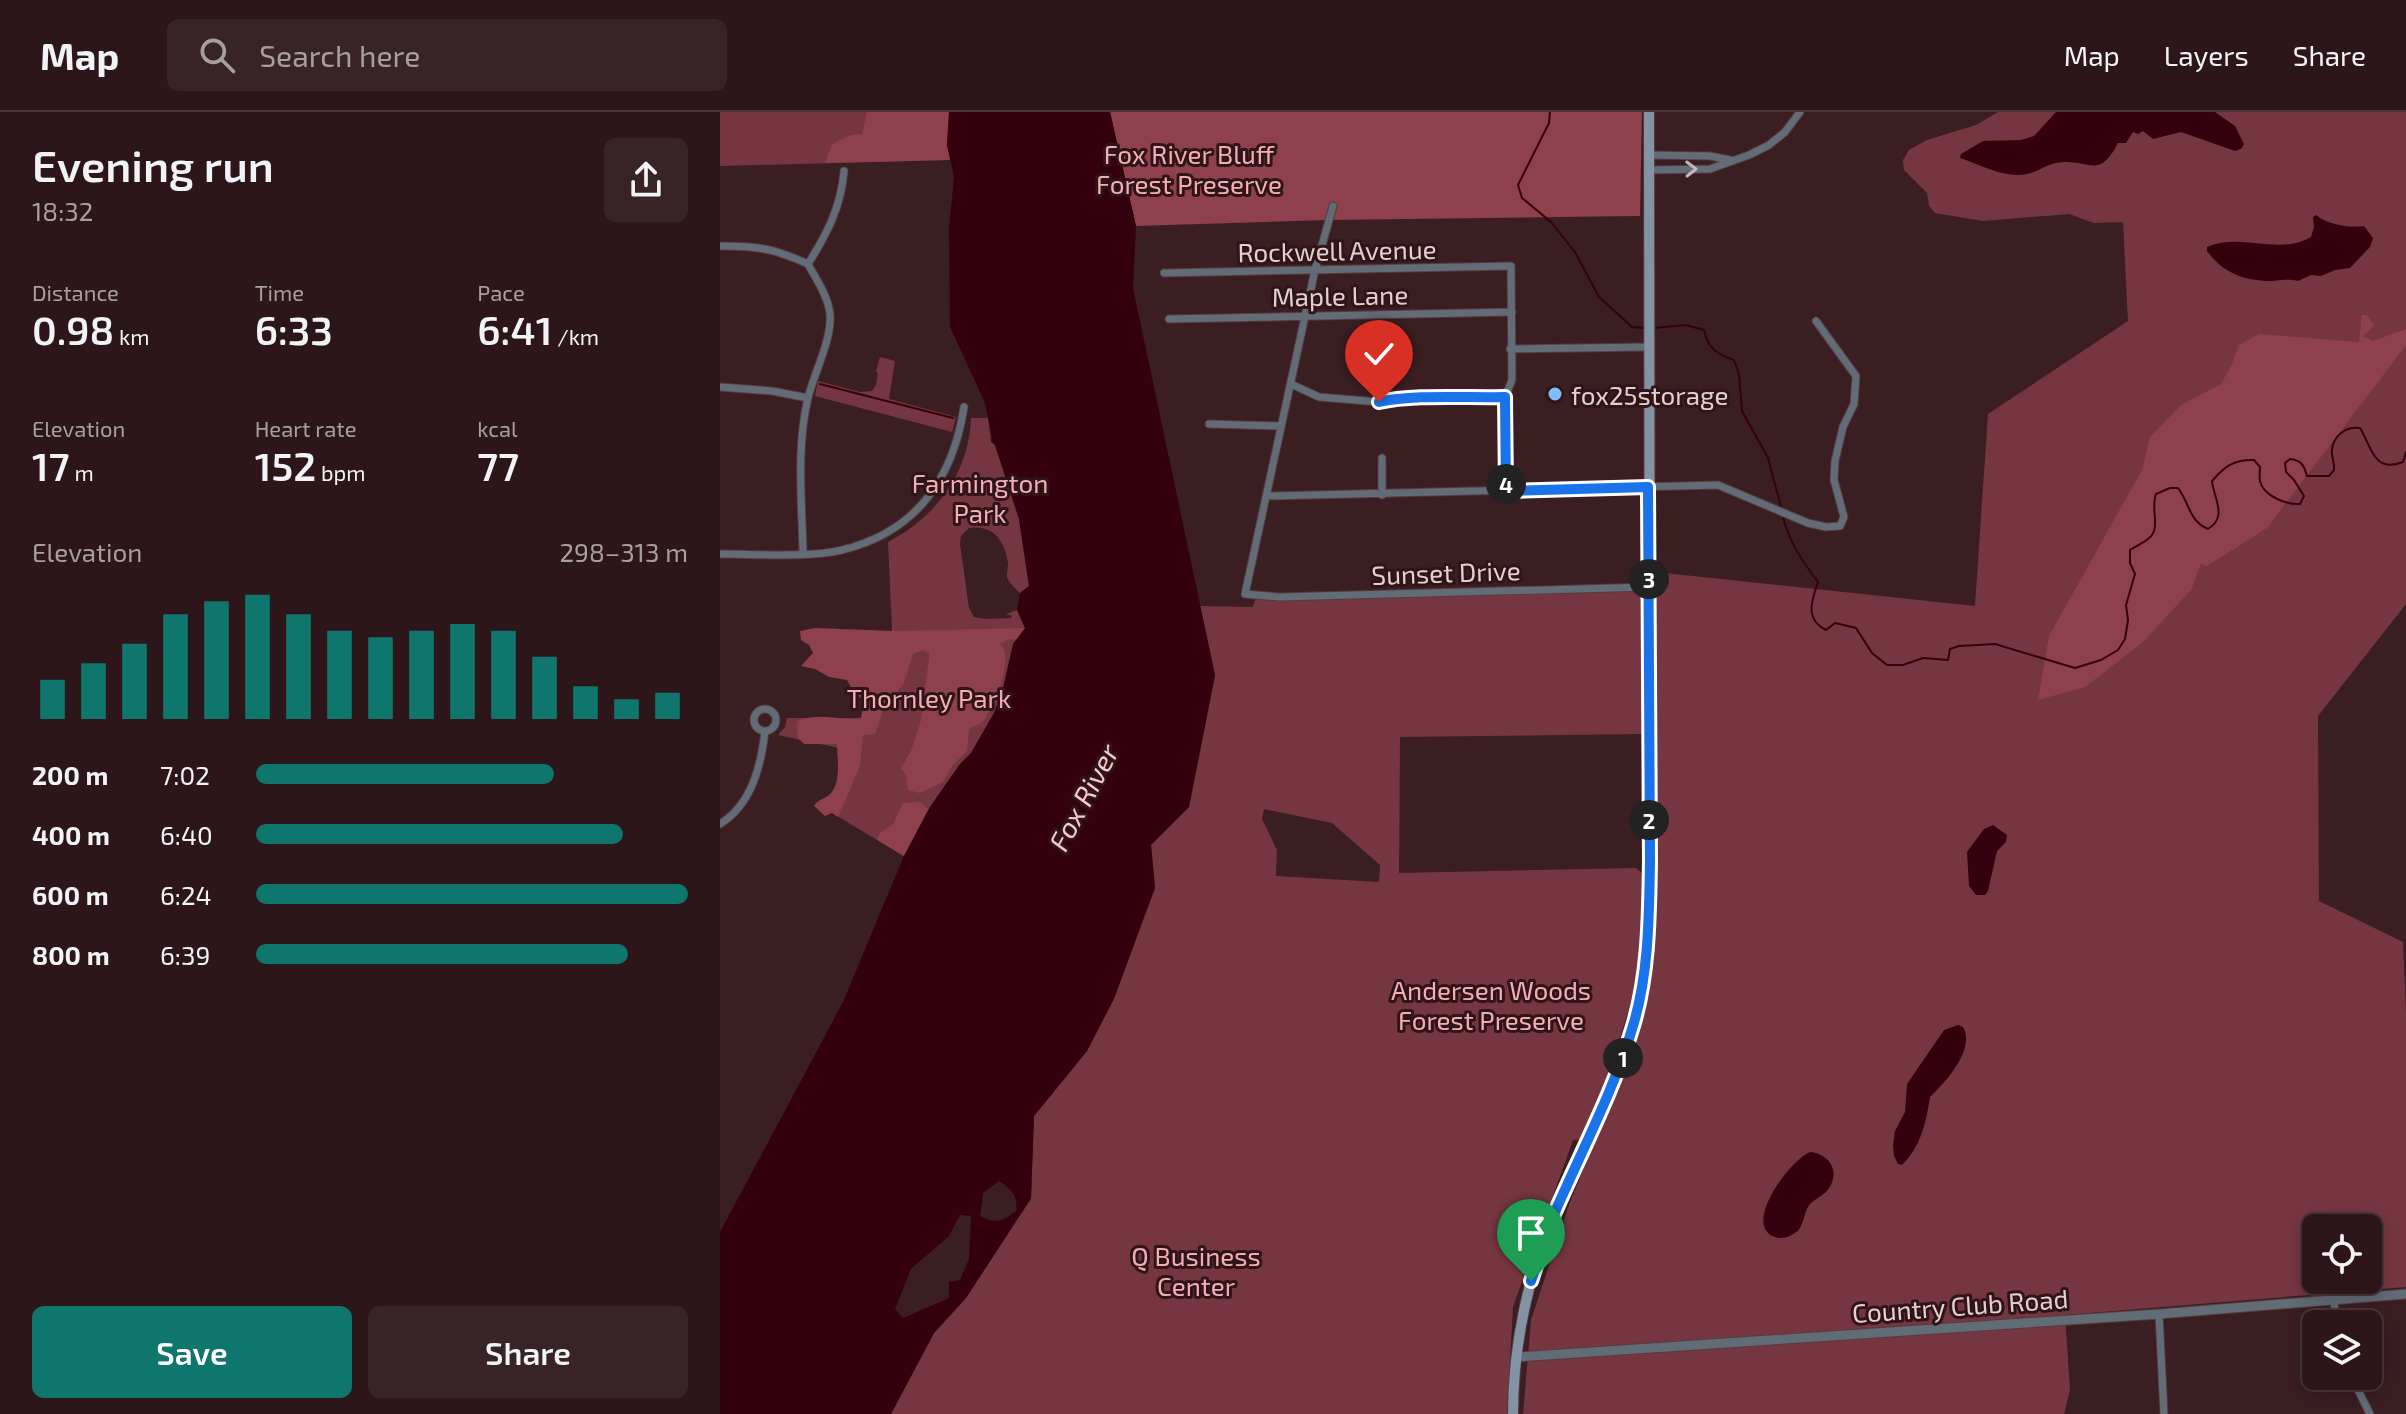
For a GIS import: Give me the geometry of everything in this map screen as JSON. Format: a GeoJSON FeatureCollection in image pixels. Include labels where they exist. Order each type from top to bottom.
{"type":"FeatureCollection","features":[{"type":"Feature","properties":{"kind":"main road"},"geometry":{"type":"LineString","coordinates":[[1513,1414],[1513,1380],[1519,1335],[1531,1281],[1554,1214],[1589,1141],[1623,1057],[1642,991],[1650,862],[1649,112]]}},
{"type":"Feature","properties":{"kind":"street"},"geometry":{"type":"LineString","coordinates":[[1649,170],[1710,169],[1769,145],[1785,132],[1800,112]]}},
{"type":"Feature","properties":{"kind":"street"},"geometry":{"type":"LineString","coordinates":[[1649,155],[1710,156],[1732,160]]}},
{"type":"Feature","properties":{"kind":"street"},"geometry":{"type":"LineString","coordinates":[[808,264],[828,231],[842,195],[844,171]]}},
{"type":"Feature","properties":{"kind":"street"},"geometry":{"type":"LineString","coordinates":[[1333,206],[1315,270],[1266,496],[1718,485],[1808,523],[1840,526],[1844,517],[1834,480],[1835,461],[1843,427],[1854,404],[1856,376],[1816,321]]}},
{"type":"Feature","properties":{"kind":"street"},"geometry":{"type":"LineString","coordinates":[[720,246],[758,246],[782,252],[808,264],[820,285],[830,315],[824,349],[808,398],[803,433],[803,553]]}},
{"type":"Feature","properties":{"kind":"street","name":"Rockwell Avenue"},"geometry":{"type":"LineString","coordinates":[[1164,273],[1510,266],[1512,312]]}},
{"type":"Feature","properties":{"kind":"street"},"geometry":{"type":"LineString","coordinates":[[1506,491],[1505,397],[1512,380],[1512,312]]}},
{"type":"Feature","properties":{"kind":"street","name":"Maple Lane"},"geometry":{"type":"LineString","coordinates":[[1169,319],[1512,312]]}},
{"type":"Feature","properties":{"kind":"street"},"geometry":{"type":"LineString","coordinates":[[1510,349],[1648,342]]}},
{"type":"Feature","properties":{"kind":"street"},"geometry":{"type":"LineString","coordinates":[[1291,384],[1319,397],[1379,402],[1399,397],[1505,397]]}},
{"type":"Feature","properties":{"kind":"street"},"geometry":{"type":"LineString","coordinates":[[720,387],[772,391],[808,398]]}},
{"type":"Feature","properties":{"kind":"street"},"geometry":{"type":"LineString","coordinates":[[720,554],[841,551],[881,536],[915,514],[941,482],[959,439],[964,407]]}},
{"type":"Feature","properties":{"kind":"street"},"geometry":{"type":"LineString","coordinates":[[1209,424],[1280,426]]}},
{"type":"Feature","properties":{"kind":"street"},"geometry":{"type":"LineString","coordinates":[[1382,458],[1382,495]]}},
{"type":"Feature","properties":{"kind":"street","name":"Sunset Drive"},"geometry":{"type":"LineString","coordinates":[[1266,496],[1245,594],[1279,597],[1649,587]]}},
{"type":"Feature","properties":{"kind":"street"},"geometry":{"type":"LineString","coordinates":[[720,824],[733,816],[754,784],[765,731]]}},
{"type":"Feature","properties":{"kind":"street","name":"Country Club Road"},"geometry":{"type":"LineString","coordinates":[[1517,1357],[2159,1314],[2406,1294]]}},
{"type":"Feature","properties":{"kind":"street"},"geometry":{"type":"LineString","coordinates":[[2334,1300],[2335,1310]]}},
{"type":"Feature","properties":{"kind":"street"},"geometry":{"type":"LineString","coordinates":[[2159,1314],[2164,1414]]}},
{"type":"Feature","properties":{"kind":"street"},"geometry":{"type":"LineString","coordinates":[[2358,1390],[2370,1414]]}},
{"type":"Feature","properties":{"kind":"green space"},"geometry":{"type":"Polygon","coordinates":[[[720,112],[949,112],[947,145],[950,160],[720,166],[720,112]]]}},
{"type":"Feature","properties":{"kind":"green space"},"geometry":{"type":"Polygon","coordinates":[[[867,112],[949,112],[947,145],[950,160],[825,163],[832,144],[851,135],[862,134],[867,112]]]}},
{"type":"Feature","properties":{"kind":"green space","name":"Fox River Bluff Forest Preserve"},"geometry":{"type":"Polygon","coordinates":[[[1110,112],[1642,112],[1640,216],[1136,226],[1110,112]]]}},
{"type":"Feature","properties":{"kind":"green space"},"geometry":{"type":"Polygon","coordinates":[[[1998,112],[2406,112],[2406,604],[2318,716],[2319,901],[2403,942],[2406,1287],[2382,1289],[2382,1214],[2302,1214],[2302,1294],[2321,1294],[2065,1315],[2070,1390],[2064,1414],[1523,1414],[1531,1320],[1570,1202],[1621,1078],[1650,969],[1656,883],[1655,572],[1975,606],[1988,414],[2128,321],[2123,222],[2094,223],[2069,214],[1983,221],[1935,213],[1929,206],[1927,193],[1904,170],[1903,160],[1909,150],[1927,140],[1976,125],[1998,112]]]}},
{"type":"Feature","properties":{"kind":"green space"},"geometry":{"type":"Polygon","coordinates":[[[2362,315],[2367,315],[2374,326],[2363,336],[2373,341],[2406,329],[2406,345],[2267,528],[2207,566],[2201,564],[2191,590],[2142,643],[2085,687],[2038,700],[2049,636],[2142,470],[2150,437],[2181,405],[2221,384],[2239,345],[2259,334],[2359,342],[2362,315]]]}},
{"type":"Feature","properties":{"kind":"green space","name":"Farmington Park"},"geometry":{"type":"Polygon","coordinates":[[[880,357],[895,361],[889,399],[956,417],[952,432],[815,396],[818,381],[860,392],[872,391],[876,385],[880,357]]]}},
{"type":"Feature","properties":{"kind":"green space","name":"Thornley Park"},"geometry":{"type":"Polygon","coordinates":[[[971,418],[988,418],[991,442],[995,445],[1019,519],[1029,586],[1020,593],[1009,581],[1004,547],[996,535],[977,527],[969,528],[961,536],[960,544],[969,608],[974,617],[986,619],[1011,618],[1006,614],[1017,610],[1025,628],[994,713],[971,753],[930,807],[904,856],[832,813],[853,751],[778,735],[785,727],[787,718],[865,718],[892,631],[888,542],[921,520],[947,491],[964,457],[971,418]]]}},
{"type":"Feature","properties":{"kind":"green space","name":"Andersen Woods Forest Preserve"},"geometry":{"type":"Polygon","coordinates":[[[1634,591],[1643,598],[1645,734],[1400,737],[1399,873],[1636,868],[1643,874],[1638,969],[1631,1002],[1608,1077],[1582,1139],[1573,1140],[1513,1307],[1507,1414],[891,1414],[934,1333],[966,1298],[1031,1199],[1034,1116],[1087,1051],[1155,888],[1151,845],[1189,807],[1215,675],[1200,606],[1253,607],[1256,598],[1634,591]],[[1264,809],[1262,819],[1277,850],[1276,876],[1379,882],[1380,865],[1332,823],[1264,809]]]}},
{"type":"Feature","properties":{"kind":"green space","name":"Thornley Park"},"geometry":{"type":"Polygon","coordinates":[[[815,628],[895,631],[1025,628],[1017,639],[1000,644],[1005,659],[1002,681],[985,719],[969,729],[967,751],[952,766],[943,782],[920,793],[908,790],[906,775],[901,768],[911,751],[921,720],[929,658],[929,653],[923,650],[913,654],[904,683],[884,708],[875,734],[863,735],[860,766],[838,817],[832,813],[825,816],[814,806],[829,795],[836,784],[837,744],[804,744],[798,738],[797,723],[817,717],[861,718],[864,701],[847,680],[801,666],[813,653],[809,645],[801,640],[800,631],[815,628]]]}},
{"type":"Feature","properties":{"kind":"green space"},"geometry":{"type":"Polygon","coordinates":[[[920,802],[928,809],[904,856],[877,840],[880,833],[893,824],[903,803],[920,802]]]}},
{"type":"Feature","properties":{"kind":"water","name":"Fox River"},"geometry":{"type":"Polygon","coordinates":[[[949,112],[1110,112],[1136,226],[1133,288],[1215,675],[1189,807],[1151,845],[1155,888],[1114,999],[1087,1051],[1034,1116],[1031,1198],[966,1298],[934,1333],[891,1414],[720,1414],[720,1232],[843,1002],[904,856],[930,807],[971,753],[994,713],[1013,644],[1025,628],[1017,610],[1020,593],[1029,586],[1019,519],[995,445],[991,441],[985,403],[950,327],[949,228],[954,177],[947,145],[949,112]],[[999,1181],[983,1193],[980,1216],[995,1221],[1003,1220],[1016,1211],[1013,1193],[999,1181]],[[960,1215],[949,1236],[911,1269],[895,1309],[903,1318],[949,1298],[949,1282],[960,1280],[969,1259],[971,1216],[960,1215]]]}},
{"type":"Feature","properties":{"kind":"water"},"geometry":{"type":"Polygon","coordinates":[[[2056,112],[2215,112],[2235,126],[2244,144],[2235,151],[2181,132],[2153,139],[2143,131],[2138,134],[2133,132],[2126,143],[2118,143],[2111,155],[2098,165],[2056,163],[2019,175],[2001,173],[1960,158],[1961,154],[1983,141],[2021,140],[2034,136],[2056,112]]]}},
{"type":"Feature","properties":{"kind":"water"},"geometry":{"type":"Polygon","coordinates":[[[2316,215],[2339,225],[2364,226],[2373,238],[2370,247],[2350,268],[2321,276],[2311,275],[2298,281],[2253,280],[2228,271],[2207,251],[2207,247],[2220,243],[2273,245],[2299,242],[2311,237],[2313,217],[2316,215]]]}},
{"type":"Feature","properties":{"kind":"water"},"geometry":{"type":"Polygon","coordinates":[[[1993,825],[2007,835],[2006,842],[1997,851],[1988,891],[1985,895],[1976,895],[1969,886],[1967,852],[1984,829],[1993,825]]]}},
{"type":"Feature","properties":{"kind":"water"},"geometry":{"type":"Polygon","coordinates":[[[1958,1025],[1963,1027],[1966,1036],[1962,1055],[1930,1097],[1914,1150],[1902,1165],[1898,1164],[1893,1146],[1895,1131],[1905,1112],[1907,1084],[1944,1030],[1958,1025]]]}},
{"type":"Feature","properties":{"kind":"water"},"geometry":{"type":"Polygon","coordinates":[[[1810,1152],[1829,1161],[1834,1172],[1831,1185],[1811,1203],[1794,1234],[1785,1238],[1773,1236],[1764,1226],[1768,1202],[1783,1177],[1810,1152]]]}},
{"type":"Feature","properties":{"kind":"waterway"},"geometry":{"type":"LineString","coordinates":[[1550,112],[1549,123],[1518,185],[1522,198],[1551,222],[1575,252],[1599,297],[1632,327],[1644,328]]}},
{"type":"Feature","properties":{"kind":"waterway"},"geometry":{"type":"LineString","coordinates":[[1654,328],[1686,325],[1704,330],[1714,350],[1734,360],[1739,374],[1742,411],[1768,458],[1781,507]]}},
{"type":"Feature","properties":{"kind":"waterway"},"geometry":{"type":"LineString","coordinates":[[820,384],[953,418]]}},
{"type":"Feature","properties":{"kind":"waterway"},"geometry":{"type":"LineString","coordinates":[[1783,517],[1793,543],[1818,582],[1812,603],[1815,621],[1826,630],[1835,623],[1856,628],[1872,653],[1887,665],[1903,665],[1923,658],[1948,660],[1950,649],[1995,644],[2075,668],[2101,660],[2118,650],[2125,639],[2128,620],[2126,605],[2135,574],[2130,563],[2130,550],[2152,535],[2156,494],[2178,488],[2193,517],[2208,529],[2219,513],[2212,481],[2235,463],[2254,460],[2260,467],[2260,481],[2266,491],[2282,501],[2300,504],[2304,496],[2286,472],[2285,463],[2290,459],[2299,462],[2307,476],[2329,476],[2334,470],[2333,445],[2345,430],[2360,428],[2374,456],[2385,464],[2403,462],[2406,452]]}},
{"type":"Feature","properties":{"kind":"place","name":"fox25storage"},"geometry":{"type":"Point","coordinates":[1555,394]}},
{"type":"Feature","properties":{"kind":"route"},"geometry":{"type":"LineString","coordinates":[[1379,402],[1399,397],[1505,397],[1506,491],[1648,487],[1650,862],[1642,991],[1623,1057],[1589,1141],[1554,1214],[1531,1281]]}},
{"type":"Feature","properties":{"kind":"park label","name":"Q Business Center"},"geometry":{"type":"Point","coordinates":[1196,1270]}}]}
